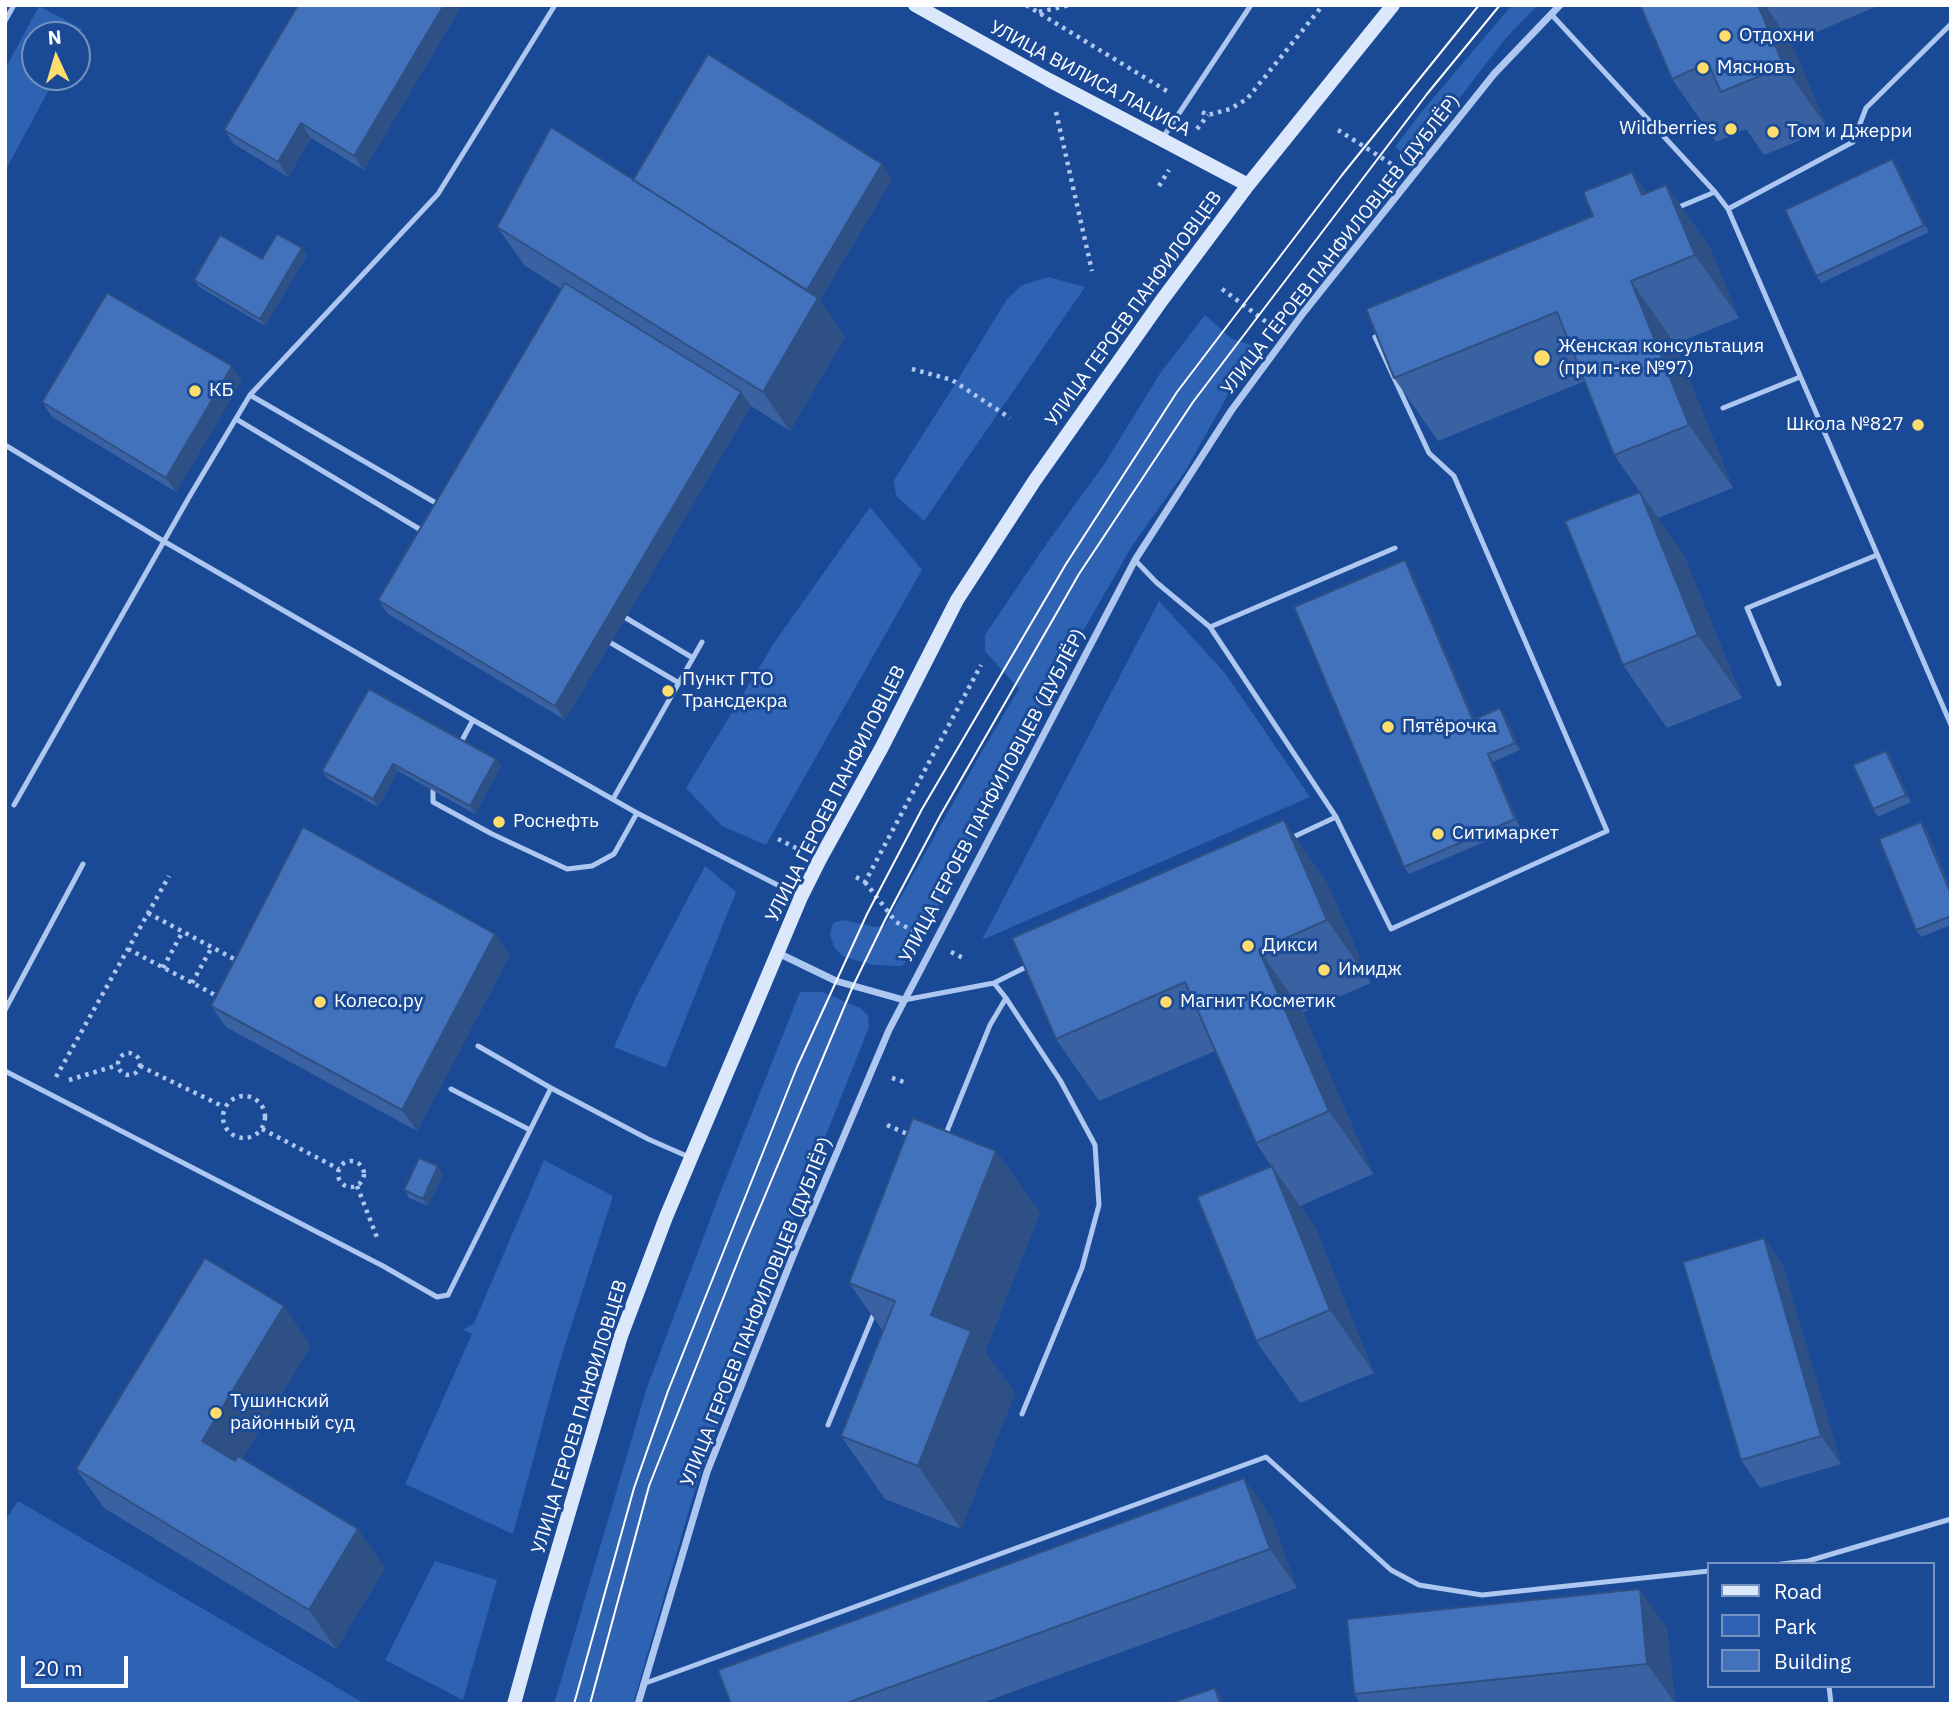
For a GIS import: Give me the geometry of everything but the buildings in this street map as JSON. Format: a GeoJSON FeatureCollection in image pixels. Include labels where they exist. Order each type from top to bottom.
{"type":"FeatureCollection","features":[{"type":"Feature","properties":{"kind":"main road","name":"УЛИЦА ВИЛИСА ЛАЦИСА"},"geometry":{"type":"LineString","coordinates":[[915,5],[1049,80],[1248,185]]}},
{"type":"Feature","properties":{"kind":"main road","name":"УЛИЦА ГЕРОЕВ ПАНФИЛОВЦЕВ"},"geometry":{"type":"LineString","coordinates":[[514,1704],[621,1336],[666,1217],[801,897],[957,600],[1035,480],[1162,300],[1248,185],[1393,5]]}},
{"type":"Feature","properties":{"kind":"street","name":"УЛИЦА ГЕРОЕВ ПАНФИЛОВЦЕВ (ДУБЛЁР)"},"geometry":{"type":"LineString","coordinates":[[638,1704],[707,1472],[795,1251],[888,1030],[1135,560],[1231,411],[1304,312],[1494,74],[1560,5]]}},
{"type":"Feature","properties":{"kind":"street"},"geometry":{"type":"LineString","coordinates":[[778,953],[836,981],[904,1000]]}},
{"type":"Feature","properties":{"kind":"lane"},"geometry":{"type":"LineString","coordinates":[[5,21],[14,5]]}},
{"type":"Feature","properties":{"kind":"lane"},"geometry":{"type":"LineString","coordinates":[[14,805],[250,395],[438,194],[555,5]]}},
{"type":"Feature","properties":{"kind":"lane"},"geometry":{"type":"LineString","coordinates":[[1162,139],[1251,5]]}},
{"type":"Feature","properties":{"kind":"lane"},"geometry":{"type":"LineString","coordinates":[[1551,14],[1728,209],[1951,724]]}},
{"type":"Feature","properties":{"kind":"lane"},"geometry":{"type":"LineString","coordinates":[[1728,209],[1853,142],[1867,108],[1951,24]]}},
{"type":"Feature","properties":{"kind":"lane"},"geometry":{"type":"LineString","coordinates":[[1665,213],[1715,192]]}},
{"type":"Feature","properties":{"kind":"lane"},"geometry":{"type":"LineString","coordinates":[[1135,560],[1156,582],[1210,627],[1336,817],[1391,929],[1607,831],[1454,476],[1429,453],[1376,337],[1388,332]]}},
{"type":"Feature","properties":{"kind":"lane"},"geometry":{"type":"LineString","coordinates":[[1723,408],[1800,377]]}},
{"type":"Feature","properties":{"kind":"lane"},"geometry":{"type":"LineString","coordinates":[[250,395],[449,511]]}},
{"type":"Feature","properties":{"kind":"lane"},"geometry":{"type":"LineString","coordinates":[[236,419],[433,537]]}},
{"type":"Feature","properties":{"kind":"lane"},"geometry":{"type":"LineString","coordinates":[[5,445],[165,542],[473,720],[637,813],[801,897]]}},
{"type":"Feature","properties":{"kind":"lane"},"geometry":{"type":"LineString","coordinates":[[1210,627],[1395,548]]}},
{"type":"Feature","properties":{"kind":"lane"},"geometry":{"type":"LineString","coordinates":[[1779,684],[1747,608],[1877,555]]}},
{"type":"Feature","properties":{"kind":"lane"},"geometry":{"type":"LineString","coordinates":[[626,618],[693,659]]}},
{"type":"Feature","properties":{"kind":"lane"},"geometry":{"type":"LineString","coordinates":[[613,799],[702,642]]}},
{"type":"Feature","properties":{"kind":"lane"},"geometry":{"type":"LineString","coordinates":[[611,643],[679,683]]}},
{"type":"Feature","properties":{"kind":"lane"},"geometry":{"type":"LineString","coordinates":[[460,744],[473,720]]}},
{"type":"Feature","properties":{"kind":"lane"},"geometry":{"type":"LineString","coordinates":[[433,790],[433,802],[492,834],[567,869],[592,866],[614,854],[637,813]]}},
{"type":"Feature","properties":{"kind":"lane"},"geometry":{"type":"LineString","coordinates":[[1287,840],[1336,817]]}},
{"type":"Feature","properties":{"kind":"lane"},"geometry":{"type":"LineString","coordinates":[[5,1010],[83,864]]}},
{"type":"Feature","properties":{"kind":"lane"},"geometry":{"type":"LineString","coordinates":[[904,1000],[994,983],[1042,959]]}},
{"type":"Feature","properties":{"kind":"lane"},"geometry":{"type":"LineString","coordinates":[[994,983],[1060,1080],[1096,1145],[1099,1205],[1082,1268],[1022,1414]]}},
{"type":"Feature","properties":{"kind":"lane"},"geometry":{"type":"LineString","coordinates":[[941,1148],[990,1025],[1006,999]]}},
{"type":"Feature","properties":{"kind":"lane"},"geometry":{"type":"LineString","coordinates":[[478,1046],[551,1088],[692,1159]]}},
{"type":"Feature","properties":{"kind":"lane"},"geometry":{"type":"LineString","coordinates":[[5,1070],[383,1266],[437,1297],[448,1295],[551,1088]]}},
{"type":"Feature","properties":{"kind":"lane"},"geometry":{"type":"LineString","coordinates":[[451,1089],[530,1130]]}},
{"type":"Feature","properties":{"kind":"lane"},"geometry":{"type":"LineString","coordinates":[[828,1426],[879,1299]]}},
{"type":"Feature","properties":{"kind":"lane"},"geometry":{"type":"LineString","coordinates":[[643,1684],[1266,1457],[1391,1570],[1419,1585],[1482,1595],[1708,1571]]}},
{"type":"Feature","properties":{"kind":"lane"},"geometry":{"type":"LineString","coordinates":[[1809,1562],[1951,1519]]}},
{"type":"Feature","properties":{"kind":"path"},"geometry":{"type":"LineString","coordinates":[[1026,5],[1208,115],[1230,110],[1247,99],[1323,5]]}},
{"type":"Feature","properties":{"kind":"path"},"geometry":{"type":"LineString","coordinates":[[1038,12],[1070,5]]}},
{"type":"Feature","properties":{"kind":"path"},"geometry":{"type":"LineString","coordinates":[[1049,80],[1092,271]]}},
{"type":"Feature","properties":{"kind":"path"},"geometry":{"type":"LineString","coordinates":[[1338,130],[1400,169]]}},
{"type":"Feature","properties":{"kind":"path"},"geometry":{"type":"LineString","coordinates":[[1222,289],[1270,325]]}},
{"type":"Feature","properties":{"kind":"path"},"geometry":{"type":"LineString","coordinates":[[912,369],[953,380],[1010,418]]}},
{"type":"Feature","properties":{"kind":"path"},"geometry":{"type":"LineString","coordinates":[[865,882],[981,665]]}},
{"type":"Feature","properties":{"kind":"path"},"geometry":{"type":"LineString","coordinates":[[778,839],[799,849]]}},
{"type":"Feature","properties":{"kind":"path"},"geometry":{"type":"LineString","coordinates":[[118,1065],[51,1085],[169,876]]}},
{"type":"Feature","properties":{"kind":"path"},"geometry":{"type":"LineString","coordinates":[[856,877],[865,882],[896,922],[925,937]]}},
{"type":"Feature","properties":{"kind":"path"},"geometry":{"type":"LineString","coordinates":[[148,912],[236,960],[230,972]]}},
{"type":"Feature","properties":{"kind":"path"},"geometry":{"type":"LineString","coordinates":[[163,968],[183,931]]}},
{"type":"Feature","properties":{"kind":"path"},"geometry":{"type":"LineString","coordinates":[[192,983],[212,947]]}},
{"type":"Feature","properties":{"kind":"path"},"geometry":{"type":"LineString","coordinates":[[128,949],[217,996],[223,984]]}},
{"type":"Feature","properties":{"kind":"path"},"geometry":{"type":"LineString","coordinates":[[951,951],[963,958]]}},
{"type":"Feature","properties":{"kind":"path"},"geometry":{"type":"LineString","coordinates":[[133,1053],[140,1059],[138,1071],[131,1075],[124,1073],[118,1065],[118,1060],[124,1054],[133,1053]]}},
{"type":"Feature","properties":{"kind":"path"},"geometry":{"type":"LineString","coordinates":[[140,1066],[224,1108]]}},
{"type":"Feature","properties":{"kind":"path"},"geometry":{"type":"LineString","coordinates":[[888,1077],[904,1082]]}},
{"type":"Feature","properties":{"kind":"path"},"geometry":{"type":"LineString","coordinates":[[238,1097],[256,1099],[263,1107],[265,1115],[262,1129],[249,1138],[231,1135],[223,1124],[224,1108],[238,1097]]}},
{"type":"Feature","properties":{"kind":"path"},"geometry":{"type":"LineString","coordinates":[[887,1125],[941,1148]]}},
{"type":"Feature","properties":{"kind":"path"},"geometry":{"type":"LineString","coordinates":[[262,1129],[339,1169]]}},
{"type":"Feature","properties":{"kind":"path"},"geometry":{"type":"LineString","coordinates":[[350,1161],[356,1162],[364,1173],[362,1181],[351,1187],[343,1184],[340,1181],[339,1169],[350,1161]]}},
{"type":"Feature","properties":{"kind":"path"},"geometry":{"type":"LineString","coordinates":[[357,1186],[378,1238],[383,1266]]}},
{"type":"Feature","properties":{"kind":"green space"},"geometry":{"type":"Polygon","coordinates":[[[1512,5],[1538,5],[1505,39],[1412,160],[1395,147],[1512,5]]]}},
{"type":"Feature","properties":{"kind":"green space"},"geometry":{"type":"Polygon","coordinates":[[[39,6],[67,21],[31,21],[39,6]]]}},
{"type":"Feature","properties":{"kind":"green space"},"geometry":{"type":"Polygon","coordinates":[[[21,39],[21,91],[48,91],[5,171],[5,69],[21,39]]]}},
{"type":"Feature","properties":{"kind":"green space"},"geometry":{"type":"Polygon","coordinates":[[[1049,277],[1085,287],[924,521],[896,496],[894,480],[1007,299],[1022,285],[1049,277]]]}},
{"type":"Feature","properties":{"kind":"green space"},"geometry":{"type":"Polygon","coordinates":[[[1205,315],[1232,339],[1255,346],[1186,470],[1132,546],[1071,652],[1001,780],[921,944],[902,966],[873,965],[844,957],[834,947],[830,934],[833,923],[843,920],[877,927],[885,925],[1019,689],[985,651],[985,635],[1103,466],[1161,372],[1205,315]]]}},
{"type":"Feature","properties":{"kind":"green space"},"geometry":{"type":"Polygon","coordinates":[[[870,507],[922,570],[766,845],[722,826],[686,788],[774,643],[870,507]]]}},
{"type":"Feature","properties":{"kind":"green space"},"geometry":{"type":"Polygon","coordinates":[[[1159,601],[1225,673],[1310,797],[982,940],[1159,601]]]}},
{"type":"Feature","properties":{"kind":"green space"},"geometry":{"type":"Polygon","coordinates":[[[705,866],[736,892],[666,1068],[614,1047],[636,997],[705,866]]]}},
{"type":"Feature","properties":{"kind":"green space"},"geometry":{"type":"Polygon","coordinates":[[[800,992],[823,992],[860,1008],[868,1015],[869,1027],[799,1203],[694,1493],[633,1704],[554,1704],[646,1390],[800,992]]]}},
{"type":"Feature","properties":{"kind":"green space"},"geometry":{"type":"Polygon","coordinates":[[[544,1160],[613,1196],[559,1364],[513,1534],[405,1484],[472,1334],[463,1330],[474,1323],[544,1160]]]}},
{"type":"Feature","properties":{"kind":"green space"},"geometry":{"type":"Polygon","coordinates":[[[18,1501],[365,1704],[5,1704],[5,1521],[18,1501]]]}},
{"type":"Feature","properties":{"kind":"green space"},"geometry":{"type":"Polygon","coordinates":[[[435,1561],[497,1580],[463,1700],[385,1660],[435,1561]]]}},
{"type":"Feature","properties":{"kind":"tram line"},"geometry":{"type":"LineString","coordinates":[[574,1704],[634,1488],[668,1391],[797,1067],[867,914],[922,809],[1066,564],[1177,392],[1342,175],[1479,5]]}},
{"type":"Feature","properties":{"kind":"tram line"},"geometry":{"type":"LineString","coordinates":[[590,1704],[649,1486],[743,1248],[853,986],[940,816],[1079,574],[1193,402],[1427,94],[1500,5]]}},
{"type":"Feature","properties":{"kind":"place","name":"Отдохни"},"geometry":{"type":"Point","coordinates":[1725,36]}},
{"type":"Feature","properties":{"kind":"place","name":"Мясновъ"},"geometry":{"type":"Point","coordinates":[1703,68]}},
{"type":"Feature","properties":{"kind":"place","name":"Wildberries"},"geometry":{"type":"Point","coordinates":[1731,129]}},
{"type":"Feature","properties":{"kind":"place","name":"Том и Джерри"},"geometry":{"type":"Point","coordinates":[1773,132]}},
{"type":"Feature","properties":{"kind":"place","name":"Женская консультация (при п-ке №97)"},"geometry":{"type":"Point","coordinates":[1542,358]}},
{"type":"Feature","properties":{"kind":"place","name":"КБ"},"geometry":{"type":"Point","coordinates":[195,391]}},
{"type":"Feature","properties":{"kind":"place","name":"Школа №827"},"geometry":{"type":"Point","coordinates":[1918,425]}},
{"type":"Feature","properties":{"kind":"place","name":"Пункт ГТО Трансдекра"},"geometry":{"type":"Point","coordinates":[668,691]}},
{"type":"Feature","properties":{"kind":"place","name":"Пятёрочка"},"geometry":{"type":"Point","coordinates":[1388,727]}},
{"type":"Feature","properties":{"kind":"place","name":"Роснефть"},"geometry":{"type":"Point","coordinates":[499,822]}},
{"type":"Feature","properties":{"kind":"place","name":"Ситимаркет"},"geometry":{"type":"Point","coordinates":[1438,834]}},
{"type":"Feature","properties":{"kind":"place","name":"Дикси"},"geometry":{"type":"Point","coordinates":[1248,946]}},
{"type":"Feature","properties":{"kind":"place","name":"Имидж"},"geometry":{"type":"Point","coordinates":[1324,970]}},
{"type":"Feature","properties":{"kind":"place","name":"Колесо.ру"},"geometry":{"type":"Point","coordinates":[320,1002]}},
{"type":"Feature","properties":{"kind":"place","name":"Магнит Косметик"},"geometry":{"type":"Point","coordinates":[1166,1002]}},
{"type":"Feature","properties":{"kind":"place","name":"Тушинский районный суд"},"geometry":{"type":"Point","coordinates":[216,1413]}}]}
